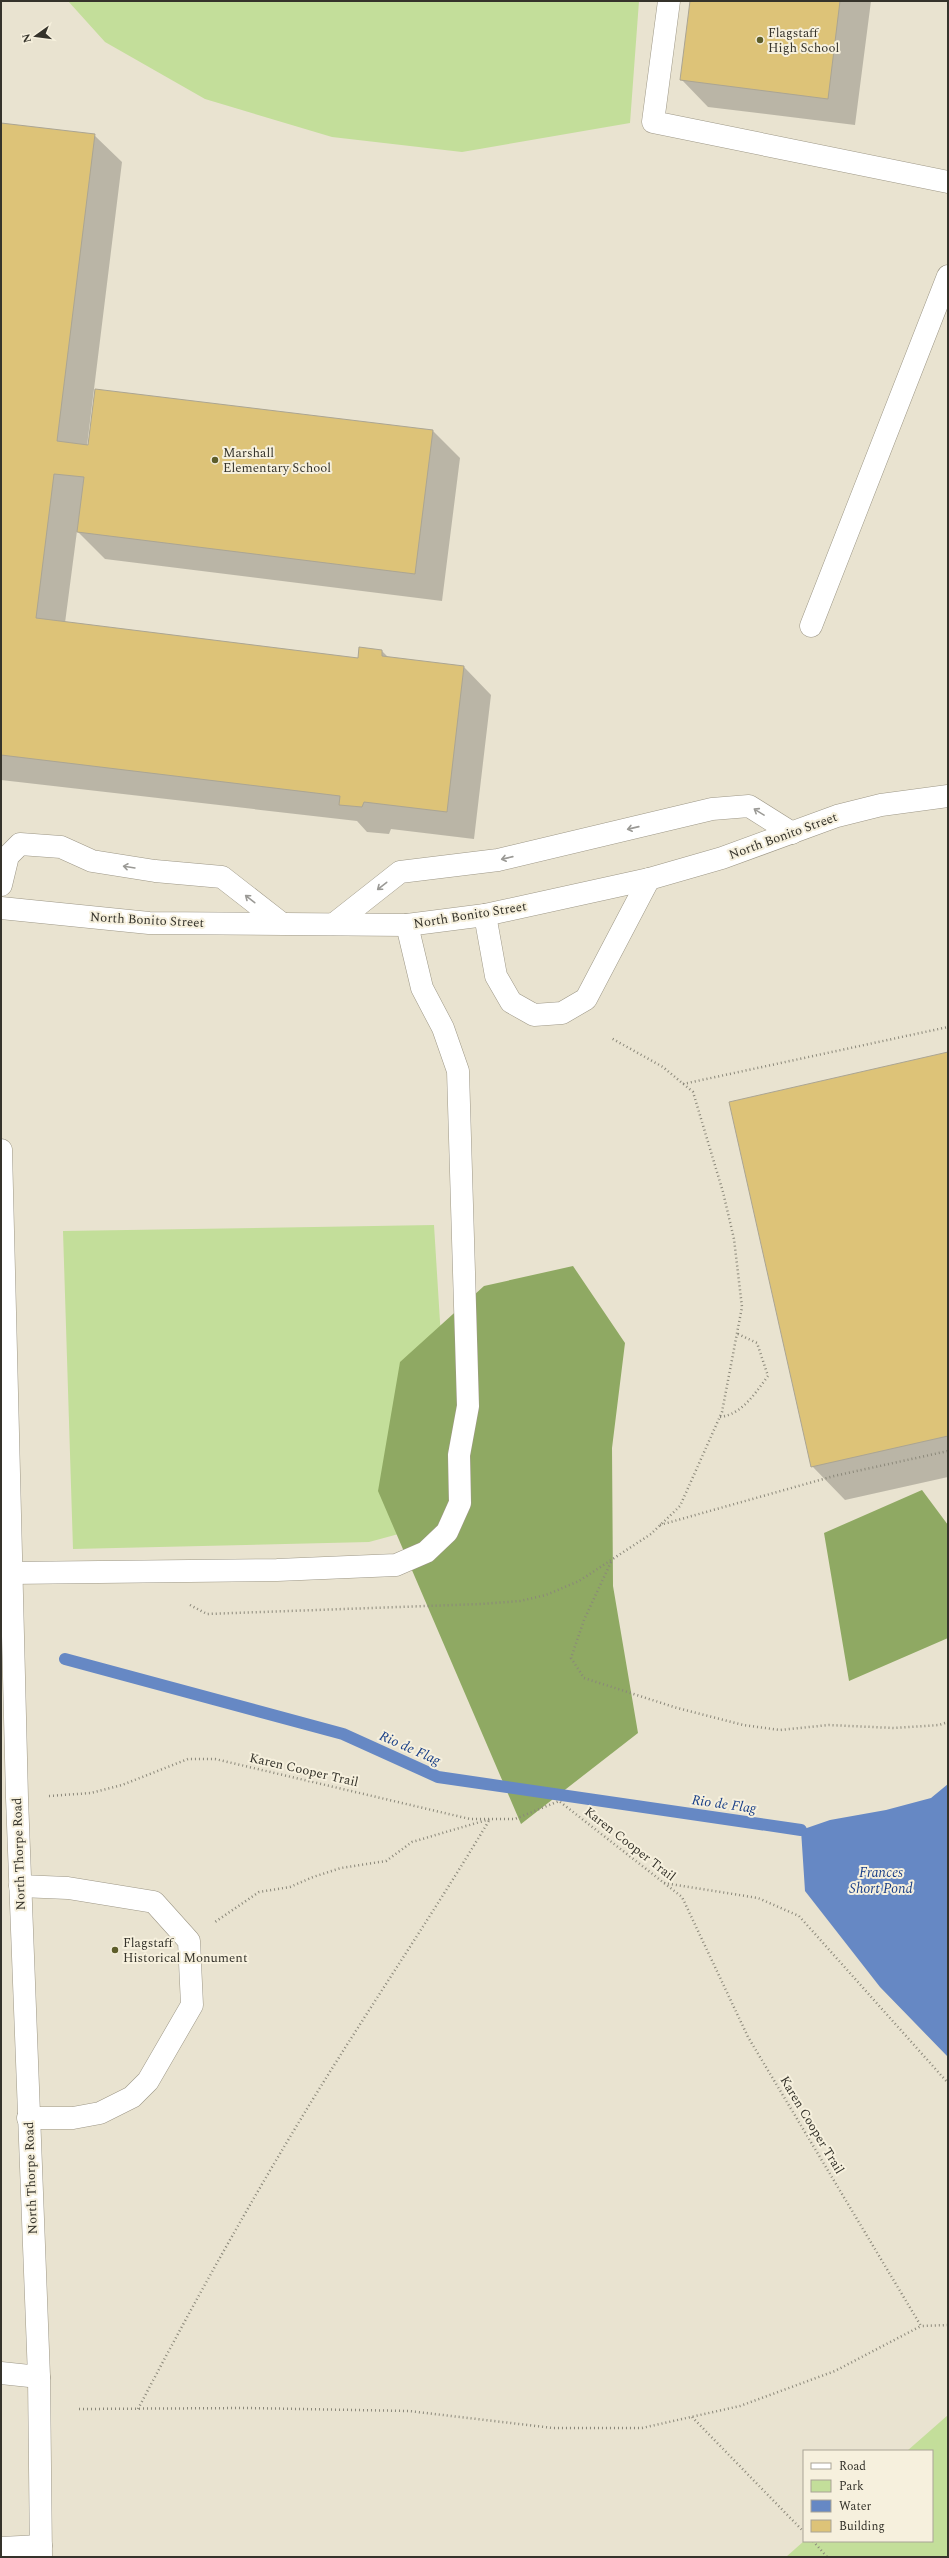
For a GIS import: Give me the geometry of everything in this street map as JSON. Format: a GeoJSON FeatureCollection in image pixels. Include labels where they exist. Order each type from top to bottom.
{"type":"FeatureCollection","features":[{"type":"Feature","properties":{"kind":"street"},"geometry":{"type":"LineString","coordinates":[[669,1],[653,122],[948,182]]}},
{"type":"Feature","properties":{"kind":"street"},"geometry":{"type":"LineString","coordinates":[[810,626],[948,276]]}},
{"type":"Feature","properties":{"kind":"street","name":"North Bonito Street"},"geometry":{"type":"LineString","coordinates":[[1,908],[149,923],[407,925],[485,915],[649,879],[722,858],[837,816],[881,805],[948,796]]}},
{"type":"Feature","properties":{"kind":"street"},"geometry":{"type":"LineString","coordinates":[[334,924],[400,872],[498,860],[712,809],[749,806],[792,833]]}},
{"type":"Feature","properties":{"kind":"street"},"geometry":{"type":"LineString","coordinates":[[1,885],[8,856],[20,844],[62,848],[92,861],[155,871],[222,877],[281,924]]}},
{"type":"Feature","properties":{"kind":"street"},"geometry":{"type":"LineString","coordinates":[[485,915],[496,976],[511,1002],[534,1015],[562,1013],[586,999],[649,879]]}},
{"type":"Feature","properties":{"kind":"street"},"geometry":{"type":"LineString","coordinates":[[10,1573],[277,1570],[396,1564],[426,1552],[447,1532],[460,1503],[459,1455],[468,1406],[458,1071],[443,1028],[422,988],[407,925]]}},
{"type":"Feature","properties":{"kind":"street","name":"North Thorpe Road"},"geometry":{"type":"LineString","coordinates":[[1,1150],[10,1573],[28,2118],[39,2377],[41,2552]]}},
{"type":"Feature","properties":{"kind":"street"},"geometry":{"type":"LineString","coordinates":[[20,1886],[68,1888],[154,1902],[188,1941],[192,2005],[148,2081],[132,2097],[100,2112],[73,2118],[28,2118]]}},
{"type":"Feature","properties":{"kind":"street"},"geometry":{"type":"LineString","coordinates":[[1,2373],[39,2377]]}},
{"type":"Feature","properties":{"kind":"street"},"geometry":{"type":"LineString","coordinates":[[1,2548],[41,2552]]}},
{"type":"Feature","properties":{"kind":"path"},"geometry":{"type":"LineString","coordinates":[[683,1084],[948,1028]]}},
{"type":"Feature","properties":{"kind":"path"},"geometry":{"type":"LineString","coordinates":[[188,1603],[207,1614],[481,1604],[520,1601],[546,1595],[579,1582],[612,1562],[659,1525],[680,1506],[720,1417],[742,1307],[734,1239],[723,1192],[693,1092],[662,1067],[611,1038]]}},
{"type":"Feature","properties":{"kind":"path"},"geometry":{"type":"LineString","coordinates":[[720,1417],[730,1416],[747,1403],[768,1376],[757,1343],[736,1333]]}},
{"type":"Feature","properties":{"kind":"path"},"geometry":{"type":"LineString","coordinates":[[659,1525],[834,1476],[948,1451]]}},
{"type":"Feature","properties":{"kind":"path"},"geometry":{"type":"LineString","coordinates":[[612,1562],[584,1620],[571,1658],[584,1678],[677,1708],[743,1725],[780,1730],[829,1725],[894,1728],[939,1725],[948,1722]]}},
{"type":"Feature","properties":{"kind":"path","name":"Karen Cooper Trail"},"geometry":{"type":"LineString","coordinates":[[66,1795],[91,1793],[122,1785],[188,1759],[215,1759],[470,1819],[515,1819],[559,1801],[682,1897],[748,2037],[921,2326]]}},
{"type":"Feature","properties":{"kind":"path"},"geometry":{"type":"LineString","coordinates":[[188,1941],[259,1892],[290,1887],[312,1877],[341,1868],[386,1861],[412,1842],[490,1819]]}},
{"type":"Feature","properties":{"kind":"path"},"geometry":{"type":"LineString","coordinates":[[138,2408],[204,2284],[313,2099],[436,1908],[490,1819]]}},
{"type":"Feature","properties":{"kind":"path"},"geometry":{"type":"LineString","coordinates":[[663,1883],[758,1898],[799,1916],[948,2083]]}},
{"type":"Feature","properties":{"kind":"path"},"geometry":{"type":"LineString","coordinates":[[80,2409],[138,2408],[410,2411],[553,2428],[642,2428],[740,2406],[835,2372],[921,2326],[948,2325]]}},
{"type":"Feature","properties":{"kind":"path"},"geometry":{"type":"LineString","coordinates":[[692,2417],[803,2531]]}},
{"type":"Feature","properties":{"kind":"path"},"geometry":{"type":"LineString","coordinates":[[814,2542],[827,2557]]}},
{"type":"Feature","properties":{"kind":"green space"},"geometry":{"type":"Polygon","coordinates":[[[68,1],[639,1],[630,123],[462,152],[332,137],[205,99],[105,42],[68,1]]]}},
{"type":"Feature","properties":{"kind":"green space"},"geometry":{"type":"Polygon","coordinates":[[[434,1225],[450,1483],[406,1532],[369,1542],[73,1549],[63,1231],[434,1225]]]}},
{"type":"Feature","properties":{"kind":"green space"},"geometry":{"type":"Polygon","coordinates":[[[573,1266],[625,1343],[612,1448],[613,1586],[638,1733],[521,1824],[378,1491],[400,1362],[484,1286],[573,1266]]]}},
{"type":"Feature","properties":{"kind":"green space"},"geometry":{"type":"Polygon","coordinates":[[[922,1490],[948,1525],[948,1638],[849,1681],[824,1533],[922,1490]]]}},
{"type":"Feature","properties":{"kind":"green space"},"geometry":{"type":"Polygon","coordinates":[[[948,2415],[948,2557],[786,2557],[803,2542],[933,2542],[933,2450],[908,2450],[948,2415]]]}},
{"type":"Feature","properties":{"kind":"water","name":"Frances Short Pond"},"geometry":{"type":"Polygon","coordinates":[[[948,1784],[948,2057],[880,1987],[805,1891],[801,1830],[830,1820],[886,1810],[931,1798],[948,1784]]]}},
{"type":"Feature","properties":{"kind":"building","name":"Flagstaff High School"},"geometry":{"type":"Polygon","coordinates":[[[690,1],[840,1],[828,99],[680,80],[690,1]]]}},
{"type":"Feature","properties":{"kind":"building","name":"Marshall Elementary School"},"geometry":{"type":"Polygon","coordinates":[[[1,123],[95,134],[57,441],[88,445],[95,389],[433,430],[415,574],[77,532],[84,477],[54,474],[36,618],[358,658],[359,647],[382,650],[382,656],[464,666],[447,812],[364,802],[362,807],[339,805],[340,796],[1,755],[1,123]]]}},
{"type":"Feature","properties":{"kind":"building"},"geometry":{"type":"Polygon","coordinates":[[[948,1052],[948,1436],[811,1467],[729,1102],[948,1052]]]}},
{"type":"Feature","properties":{"kind":"waterway","name":"Rio de Flag"},"geometry":{"type":"LineString","coordinates":[[65,1659],[343,1734],[438,1777],[801,1830]]}},
{"type":"Feature","properties":{"kind":"place","name":"Flagstaff High School"},"geometry":{"type":"Point","coordinates":[760,40]}},
{"type":"Feature","properties":{"kind":"place","name":"Marshall Elementary School"},"geometry":{"type":"Point","coordinates":[215,460]}},
{"type":"Feature","properties":{"kind":"place","name":"Flagstaff Historical Monument"},"geometry":{"type":"Point","coordinates":[115,1950]}}]}
